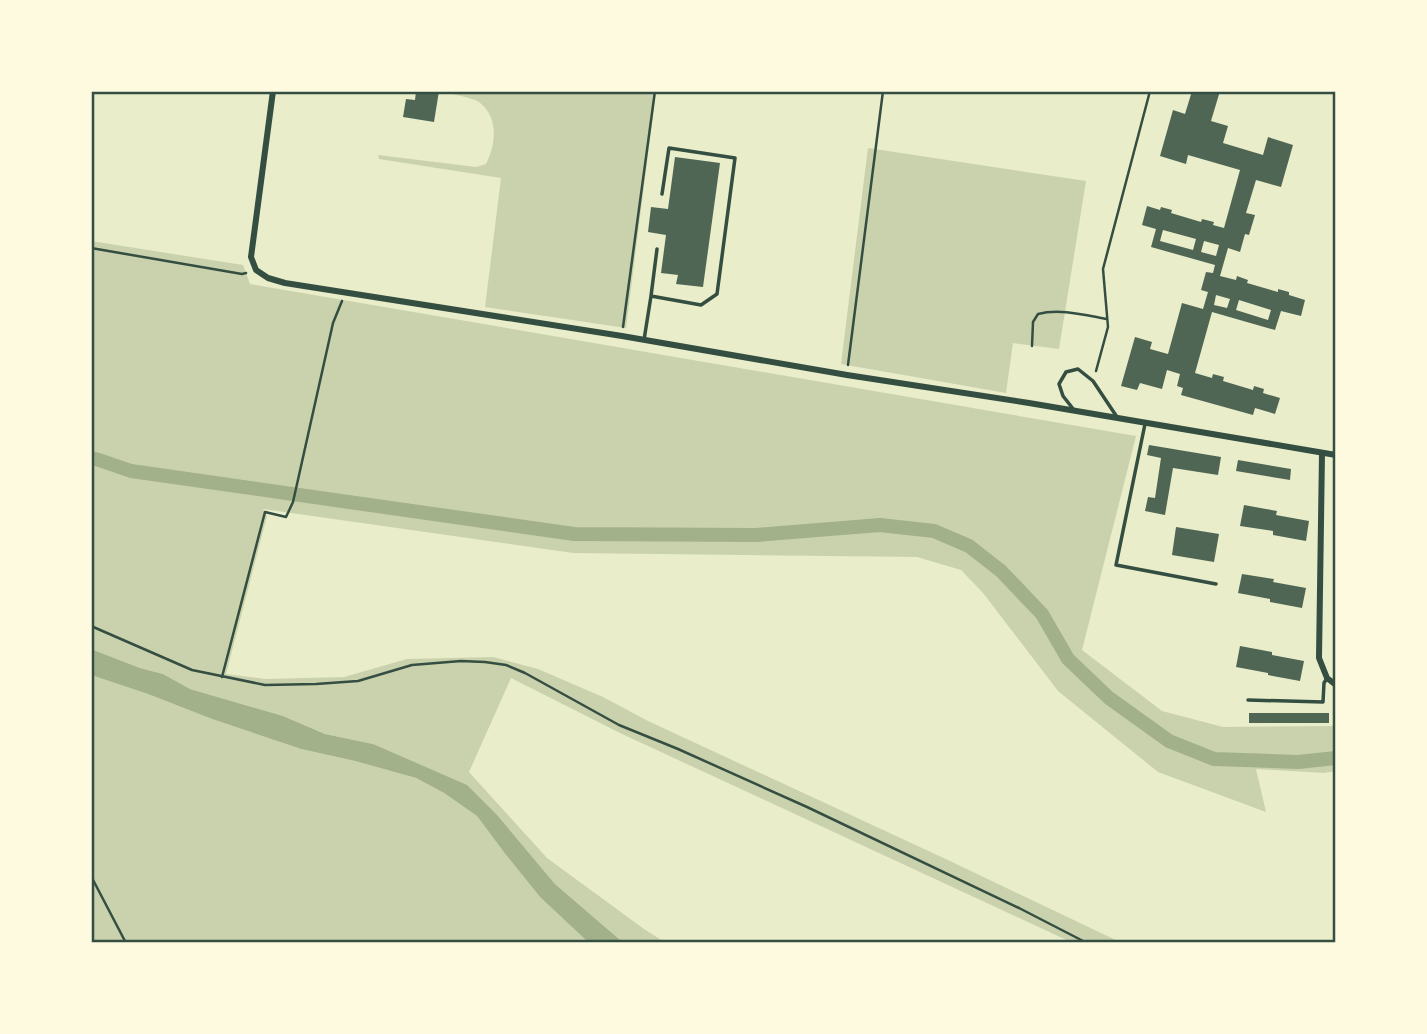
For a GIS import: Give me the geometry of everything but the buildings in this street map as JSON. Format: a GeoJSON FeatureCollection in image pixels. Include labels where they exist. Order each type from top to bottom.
{"type":"FeatureCollection","features":[{"type":"Feature","properties":{"kind":"street"},"geometry":{"type":"LineString","coordinates":[[272,91],[251,257],[256,270],[268,278],[285,283],[1117,417],[1336,455]]}},
{"type":"Feature","properties":{"kind":"street"},"geometry":{"type":"LineString","coordinates":[[1322,453],[1319,658],[1327,678],[1336,685]]}},
{"type":"Feature","properties":{"kind":"lane"},"geometry":{"type":"LineString","coordinates":[[651,296],[701,305],[717,294],[735,158],[669,148],[662,194]]}},
{"type":"Feature","properties":{"kind":"lane"},"geometry":{"type":"LineString","coordinates":[[645,340],[657,249]]}},
{"type":"Feature","properties":{"kind":"lane"},"geometry":{"type":"LineString","coordinates":[[1074,410],[1063,396],[1059,384],[1066,372],[1078,369],[1093,381],[1117,417]]}},
{"type":"Feature","properties":{"kind":"lane"},"geometry":{"type":"LineString","coordinates":[[1146,422],[1116,565],[1216,584]]}},
{"type":"Feature","properties":{"kind":"lane"},"geometry":{"type":"LineString","coordinates":[[1248,700],[1323,702],[1324,683],[1327,678]]}},
{"type":"Feature","properties":{"kind":"path"},"geometry":{"type":"LineString","coordinates":[[622,336],[655,91]]}},
{"type":"Feature","properties":{"kind":"path"},"geometry":{"type":"LineString","coordinates":[[847,375],[883,91]]}},
{"type":"Feature","properties":{"kind":"path"},"geometry":{"type":"LineString","coordinates":[[1093,381],[1108,327],[1104,270],[1150,91]]}},
{"type":"Feature","properties":{"kind":"path"},"geometry":{"type":"LineString","coordinates":[[91,248],[242,274],[256,270]]}},
{"type":"Feature","properties":{"kind":"path"},"geometry":{"type":"LineString","coordinates":[[222,677],[265,512],[286,517],[293,502],[333,323],[346,292]]}},
{"type":"Feature","properties":{"kind":"path"},"geometry":{"type":"LineString","coordinates":[[1032,346],[1033,322],[1038,313],[1047,311],[1083,314],[1107,319]]}},
{"type":"Feature","properties":{"kind":"path"},"geometry":{"type":"LineString","coordinates":[[91,626],[192,670],[264,685],[358,681],[412,665],[461,661],[506,665],[619,725],[807,807],[1087,943]]}},
{"type":"Feature","properties":{"kind":"path"},"geometry":{"type":"LineString","coordinates":[[91,876],[126,943]]}},
{"type":"Feature","properties":{"kind":"shaded area"},"geometry":{"type":"Polygon","coordinates":[[[449,91],[656,91],[626,328],[485,307],[501,178],[379,159],[378,155],[476,167],[486,164],[494,131],[490,115],[479,102],[449,91]]]}},
{"type":"Feature","properties":{"kind":"shaded area"},"geometry":{"type":"Polygon","coordinates":[[[868,148],[1086,181],[1059,349],[1013,343],[1006,393],[841,364],[868,148]]]}},
{"type":"Feature","properties":{"kind":"shaded area"},"geometry":{"type":"Polygon","coordinates":[[[91,241],[243,265],[250,284],[1136,436],[1082,650],[1162,711],[1223,727],[1333,726],[1334,701],[1336,771],[1324,773],[1256,769],[1266,812],[1158,772],[1058,691],[983,593],[961,570],[917,557],[573,553],[263,509],[267,516],[226,674],[266,679],[344,677],[407,659],[493,657],[538,669],[603,697],[648,721],[1122,943],[1073,943],[620,733],[511,678],[469,772],[547,858],[666,943],[627,943],[555,884],[498,816],[373,744],[325,734],[283,716],[190,689],[163,674],[91,649],[91,241]]]}},
{"type":"Feature","properties":{"kind":"shaded area"},"geometry":{"type":"Polygon","coordinates":[[[91,649],[163,674],[190,689],[283,716],[325,734],[373,744],[467,785],[498,816],[555,884],[627,943],[589,943],[540,897],[477,816],[444,793],[416,778],[301,749],[91,675],[91,649]]]}},
{"type":"Feature","properties":{"kind":"shaded area"},"geometry":{"type":"Polygon","coordinates":[[[91,675],[301,749],[416,778],[444,793],[477,816],[540,897],[589,943],[91,943],[91,675]]]}},
{"type":"Feature","properties":{"kind":"waterway"},"geometry":{"type":"LineString","coordinates":[[91,458],[131,471],[574,534],[756,535],[880,525],[934,531],[969,546],[1001,571],[1042,614],[1068,659],[1109,698],[1169,741],[1214,759],[1298,762],[1336,758]]}}]}
